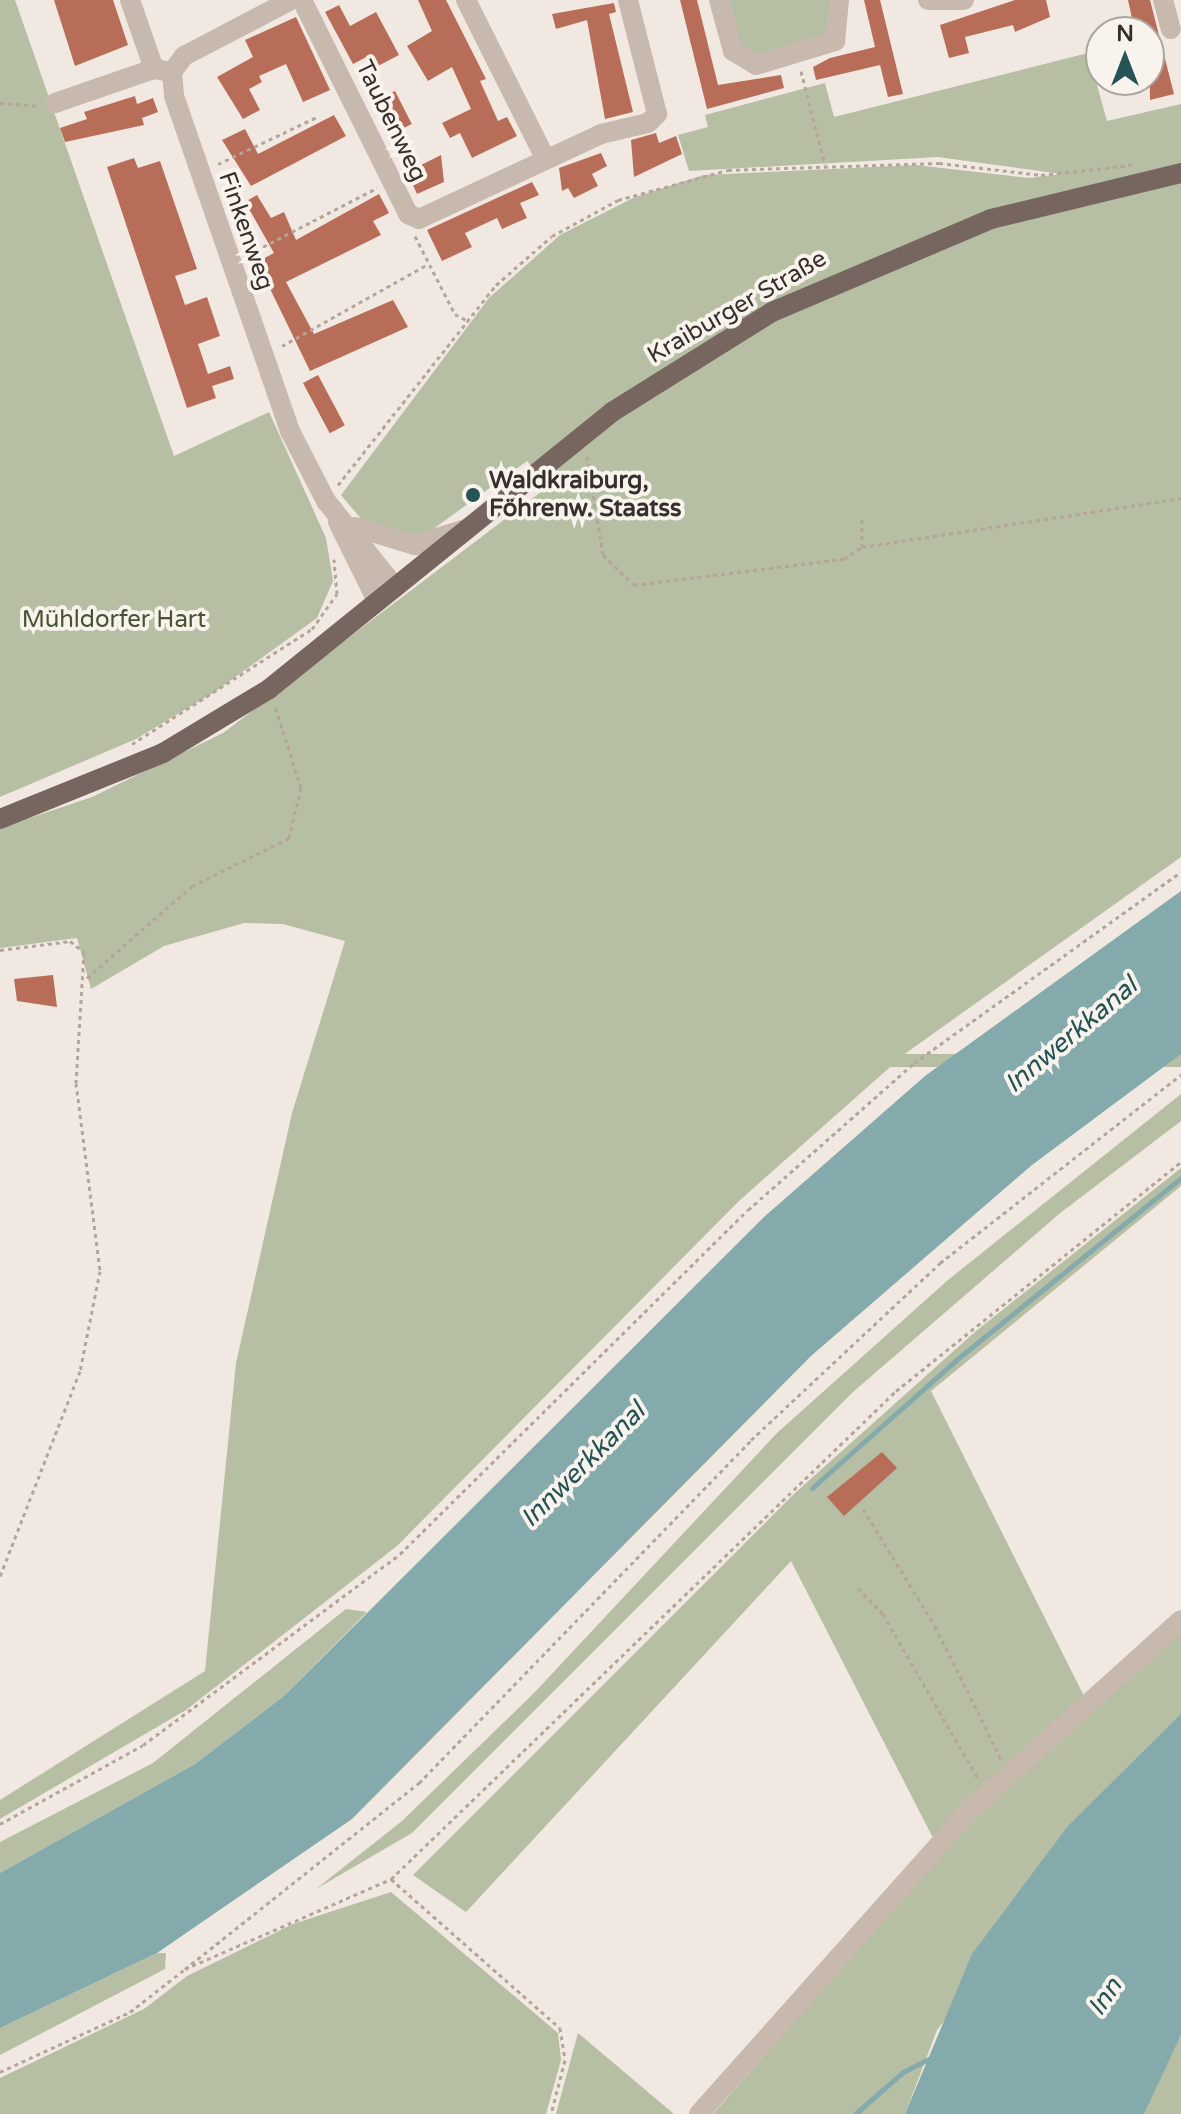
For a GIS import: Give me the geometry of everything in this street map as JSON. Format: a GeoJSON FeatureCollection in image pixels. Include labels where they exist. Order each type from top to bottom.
{"type":"FeatureCollection","features":[{"type":"Feature","properties":{"kind":"main road","name":"Kraiburger Straße"},"geometry":{"type":"LineString","coordinates":[[0,819],[163,753],[269,689],[580,436],[720,342],[832,281],[991,219],[1181,173]]}},
{"type":"Feature","properties":{"kind":"street","name":"Finkenweg"},"geometry":{"type":"LineString","coordinates":[[130,0],[163,70],[261,357],[377,601]]}},
{"type":"Feature","properties":{"kind":"street"},"geometry":{"type":"LineString","coordinates":[[55,103],[163,70],[291,0]]}},
{"type":"Feature","properties":{"kind":"street","name":"Taubenweg"},"geometry":{"type":"LineString","coordinates":[[302,0],[391,181],[412,216],[419,219],[545,158],[648,123],[657,114],[628,0]]}},
{"type":"Feature","properties":{"kind":"street"},"geometry":{"type":"LineString","coordinates":[[466,0],[545,158]]}},
{"type":"Feature","properties":{"kind":"street"},"geometry":{"type":"LineString","coordinates":[[719,0],[730,44],[746,62],[797,55],[835,41],[839,0]]}},
{"type":"Feature","properties":{"kind":"street"},"geometry":{"type":"LineString","coordinates":[[928,0],[964,0]]}},
{"type":"Feature","properties":{"kind":"street"},"geometry":{"type":"LineString","coordinates":[[1163,0],[1171,29]]}},
{"type":"Feature","properties":{"kind":"street","name":"Finkenweg"},"geometry":{"type":"LineString","coordinates":[[335,512],[395,587]]}},
{"type":"Feature","properties":{"kind":"street"},"geometry":{"type":"LineString","coordinates":[[335,512],[415,545],[465,529]]}},
{"type":"Feature","properties":{"kind":"street"},"geometry":{"type":"LineString","coordinates":[[699,2114],[987,1794],[1181,1620]]}},
{"type":"Feature","properties":{"kind":"path"},"geometry":{"type":"LineString","coordinates":[[797,55],[825,165]]}},
{"type":"Feature","properties":{"kind":"path"},"geometry":{"type":"LineString","coordinates":[[0,103],[55,103]]}},
{"type":"Feature","properties":{"kind":"path"},"geometry":{"type":"LineString","coordinates":[[197,165],[223,164],[319,116]]}},
{"type":"Feature","properties":{"kind":"path"},"geometry":{"type":"LineString","coordinates":[[335,512],[466,320],[552,236],[618,200],[691,174],[825,165],[939,163],[1082,174]]}},
{"type":"Feature","properties":{"kind":"path"},"geometry":{"type":"LineString","coordinates":[[230,262],[391,181]]}},
{"type":"Feature","properties":{"kind":"path"},"geometry":{"type":"LineString","coordinates":[[412,216],[428,264],[466,320]]}},
{"type":"Feature","properties":{"kind":"path"},"geometry":{"type":"LineString","coordinates":[[261,357],[428,264]]}},
{"type":"Feature","properties":{"kind":"path"},"geometry":{"type":"LineString","coordinates":[[580,436],[603,555],[634,585],[844,559],[862,547],[1181,498]]}},
{"type":"Feature","properties":{"kind":"path"},"geometry":{"type":"LineString","coordinates":[[862,519],[862,547]]}},
{"type":"Feature","properties":{"kind":"path"},"geometry":{"type":"LineString","coordinates":[[121,749],[312,629],[337,594],[332,545]]}},
{"type":"Feature","properties":{"kind":"path"},"geometry":{"type":"LineString","coordinates":[[87,978],[192,886],[289,838],[301,788],[269,689]]}},
{"type":"Feature","properties":{"kind":"path"},"geometry":{"type":"LineString","coordinates":[[0,1824],[143,1745],[400,1554],[748,1210],[914,1063],[1181,872]]}},
{"type":"Feature","properties":{"kind":"path"},"geometry":{"type":"LineString","coordinates":[[0,950],[77,942],[87,978],[76,1083],[96,1212],[97,1302],[69,1400],[0,1576]]}},
{"type":"Feature","properties":{"kind":"path"},"geometry":{"type":"LineString","coordinates":[[0,2072],[130,2012],[419,1783],[751,1440],[917,1284],[1181,1075]]}},
{"type":"Feature","properties":{"kind":"path"},"geometry":{"type":"LineString","coordinates":[[185,1969],[391,1879],[896,1391],[1181,1162]]}},
{"type":"Feature","properties":{"kind":"path"},"geometry":{"type":"LineString","coordinates":[[863,1509],[935,1626],[1007,1774]]}},
{"type":"Feature","properties":{"kind":"path"},"geometry":{"type":"LineString","coordinates":[[858,1588],[883,1614],[987,1794]]}},
{"type":"Feature","properties":{"kind":"path"},"geometry":{"type":"LineString","coordinates":[[391,1879],[560,2028],[565,2060],[551,2114]]}},
{"type":"Feature","properties":{"kind":"green space","name":"Mühldorfer Hart"},"geometry":{"type":"Polygon","coordinates":[[[0,0],[15,0],[174,456],[269,412],[326,538],[333,581],[317,618],[216,691],[136,739],[0,797],[0,0]]]}},
{"type":"Feature","properties":{"kind":"green space"},"geometry":{"type":"Polygon","coordinates":[[[727,0],[833,0],[826,36],[755,55],[739,46],[727,0]]]}},
{"type":"Feature","properties":{"kind":"green space"},"geometry":{"type":"Polygon","coordinates":[[[1085,54],[1085,96],[1100,96],[1107,121],[1181,104],[1181,857],[906,1053],[739,1201],[397,1546],[186,1710],[0,1819],[0,1800],[205,1671],[236,1363],[292,1113],[345,941],[283,924],[244,923],[164,946],[91,989],[77,938],[0,948],[0,828],[92,797],[223,733],[550,485],[527,461],[425,535],[407,538],[363,521],[341,495],[489,298],[560,235],[635,197],[704,175],[916,165],[1029,178],[1061,174],[938,157],[689,171],[678,135],[708,127],[705,115],[825,83],[834,117],[1085,54]]]}},
{"type":"Feature","properties":{"kind":"green space"},"geometry":{"type":"Polygon","coordinates":[[[862,1054],[1181,1054],[1181,1067],[862,1067],[862,1054]]]}},
{"type":"Feature","properties":{"kind":"green space"},"geometry":{"type":"Polygon","coordinates":[[[1181,1094],[1181,1121],[1059,1214],[853,1392],[412,1833],[316,1889],[402,1821],[534,1693],[777,1433],[948,1280],[1181,1094]]]}},
{"type":"Feature","properties":{"kind":"green space"},"geometry":{"type":"Polygon","coordinates":[[[1181,1168],[1181,1186],[931,1391],[1084,1696],[933,1838],[791,1561],[466,1912],[413,1875],[795,1493],[976,1331],[1181,1168]]]}},
{"type":"Feature","properties":{"kind":"green space"},"geometry":{"type":"Polygon","coordinates":[[[346,1609],[367,1612],[284,1696],[195,1764],[0,1873],[0,1842],[153,1763],[346,1609]]]}},
{"type":"Feature","properties":{"kind":"green space"},"geometry":{"type":"Polygon","coordinates":[[[1181,1628],[1181,1714],[937,2030],[905,2114],[713,2114],[982,1807],[1181,1628]]]}},
{"type":"Feature","properties":{"kind":"green space"},"geometry":{"type":"Polygon","coordinates":[[[391,1892],[558,2033],[561,2060],[546,2114],[0,2114],[0,2078],[144,2009],[187,1976],[293,1924],[391,1892]]]}},
{"type":"Feature","properties":{"kind":"green space"},"geometry":{"type":"Polygon","coordinates":[[[157,1953],[166,1953],[165,1969],[0,2055],[0,2028],[157,1953]]]}},
{"type":"Feature","properties":{"kind":"green space"},"geometry":{"type":"Polygon","coordinates":[[[578,2033],[674,2114],[556,2114],[578,2033]]]}},
{"type":"Feature","properties":{"kind":"green space"},"geometry":{"type":"Polygon","coordinates":[[[1181,2035],[1181,2114],[1144,2114],[1160,2078],[1181,2035]]]}},
{"type":"Feature","properties":{"kind":"water","name":"Innwerkkanal"},"geometry":{"type":"Polygon","coordinates":[[[1181,891],[1181,1054],[1032,1165],[811,1356],[352,1819],[157,1953],[0,2028],[0,1873],[195,1764],[284,1696],[764,1217],[925,1076],[1181,891]]]}},
{"type":"Feature","properties":{"kind":"water","name":"Inn"},"geometry":{"type":"Polygon","coordinates":[[[1181,1714],[1181,2035],[1144,2114],[905,2114],[972,1954],[1068,1826],[1181,1714]]]}},
{"type":"Feature","properties":{"kind":"building"},"geometry":{"type":"Polygon","coordinates":[[[54,0],[113,0],[128,45],[75,66],[54,0]]]}},
{"type":"Feature","properties":{"kind":"building"},"geometry":{"type":"Polygon","coordinates":[[[418,0],[446,0],[486,79],[480,81],[498,121],[507,117],[517,136],[472,158],[460,133],[450,138],[442,123],[471,109],[452,67],[428,81],[407,46],[432,31],[418,0]]]}},
{"type":"Feature","properties":{"kind":"building"},"geometry":{"type":"Polygon","coordinates":[[[680,0],[697,0],[718,85],[781,75],[784,88],[707,109],[680,0]]]}},
{"type":"Feature","properties":{"kind":"building"},"geometry":{"type":"Polygon","coordinates":[[[864,0],[880,0],[903,94],[888,97],[880,65],[816,80],[813,67],[830,58],[875,47],[864,0]]]}},
{"type":"Feature","properties":{"kind":"building"},"geometry":{"type":"Polygon","coordinates":[[[1015,0],[1046,0],[1050,17],[1015,32],[1013,25],[965,37],[969,53],[949,58],[940,25],[1015,0]]]}},
{"type":"Feature","properties":{"kind":"building"},"geometry":{"type":"Polygon","coordinates":[[[1128,0],[1150,0],[1154,16],[1132,16],[1128,0]]]}},
{"type":"Feature","properties":{"kind":"building"},"geometry":{"type":"Polygon","coordinates":[[[614,3],[616,12],[609,14],[633,112],[605,119],[587,20],[556,29],[552,14],[614,3]]]}},
{"type":"Feature","properties":{"kind":"building"},"geometry":{"type":"Polygon","coordinates":[[[339,5],[350,26],[376,12],[399,55],[378,66],[372,54],[353,64],[325,12],[339,5]]]}},
{"type":"Feature","properties":{"kind":"building"},"geometry":{"type":"Polygon","coordinates":[[[296,17],[330,90],[303,102],[286,64],[259,76],[262,82],[249,89],[260,110],[243,119],[217,77],[253,57],[245,40],[296,17]]]}},
{"type":"Feature","properties":{"kind":"building"},"geometry":{"type":"Polygon","coordinates":[[[1165,59],[1174,94],[1150,100],[1150,96],[1165,96],[1165,59]]]}},
{"type":"Feature","properties":{"kind":"building"},"geometry":{"type":"Polygon","coordinates":[[[395,91],[412,124],[390,135],[373,102],[395,91]]]}},
{"type":"Feature","properties":{"kind":"building"},"geometry":{"type":"Polygon","coordinates":[[[135,96],[137,104],[153,98],[158,112],[142,118],[144,125],[65,142],[60,128],[87,119],[84,112],[135,96]]]}},
{"type":"Feature","properties":{"kind":"building"},"geometry":{"type":"Polygon","coordinates":[[[334,115],[346,136],[251,186],[222,140],[245,129],[258,154],[334,115]]]}},
{"type":"Feature","properties":{"kind":"building"},"geometry":{"type":"Polygon","coordinates":[[[656,133],[659,143],[676,136],[682,154],[634,177],[631,140],[656,133]]]}},
{"type":"Feature","properties":{"kind":"building"},"geometry":{"type":"Polygon","coordinates":[[[601,153],[607,166],[592,174],[598,186],[574,198],[568,188],[562,191],[559,168],[601,153]]]}},
{"type":"Feature","properties":{"kind":"building"},"geometry":{"type":"Polygon","coordinates":[[[441,155],[444,182],[417,194],[407,172],[441,155]]]}},
{"type":"Feature","properties":{"kind":"building"},"geometry":{"type":"Polygon","coordinates":[[[134,158],[138,168],[160,161],[197,269],[175,276],[185,305],[207,297],[220,336],[198,344],[208,374],[230,366],[234,379],[212,386],[216,398],[187,408],[107,167],[134,158]]]}},
{"type":"Feature","properties":{"kind":"building"},"geometry":{"type":"Polygon","coordinates":[[[532,182],[539,195],[520,203],[527,218],[502,229],[497,218],[465,233],[472,247],[442,261],[427,230],[532,182]]]}},
{"type":"Feature","properties":{"kind":"building"},"geometry":{"type":"Polygon","coordinates":[[[379,194],[389,213],[373,221],[381,235],[286,282],[314,334],[393,300],[408,327],[310,371],[257,262],[274,253],[245,202],[257,195],[271,218],[284,212],[296,240],[379,194]]]}},
{"type":"Feature","properties":{"kind":"building"},"geometry":{"type":"Polygon","coordinates":[[[318,375],[345,425],[330,433],[303,383],[318,375]]]}},
{"type":"Feature","properties":{"kind":"building"},"geometry":{"type":"Polygon","coordinates":[[[53,975],[57,1007],[17,1001],[14,979],[53,975]]]}},
{"type":"Feature","properties":{"kind":"building"},"geometry":{"type":"Polygon","coordinates":[[[882,1452],[897,1468],[844,1516],[827,1497],[882,1452]]]}},
{"type":"Feature","properties":{"kind":"waterway"},"geometry":{"type":"LineString","coordinates":[[812,1488],[956,1360],[1181,1178]]}},
{"type":"Feature","properties":{"kind":"waterway"},"geometry":{"type":"LineString","coordinates":[[855,2114],[903,2072],[930,2058]]}},
{"type":"Feature","properties":{"kind":"place","name":"Waldkraiburg, Föhrenw. Staatss"},"geometry":{"type":"Point","coordinates":[473,495]}}]}
